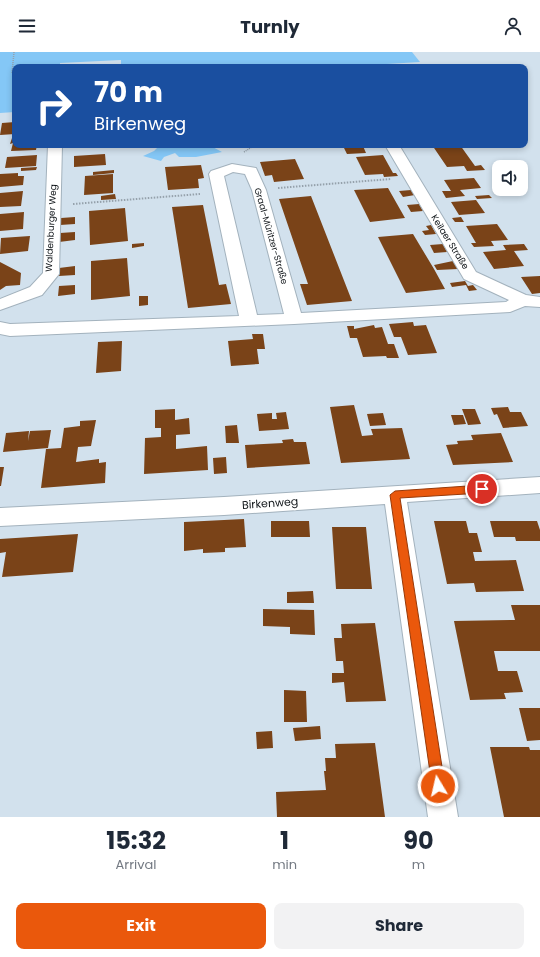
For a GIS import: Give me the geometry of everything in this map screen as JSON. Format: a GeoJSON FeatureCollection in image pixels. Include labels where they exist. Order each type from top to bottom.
{"type":"FeatureCollection","features":[{"type":"Feature","properties":{"kind":"street","name":"Waldenburger Weg"},"geometry":{"type":"LineString","coordinates":[[0,306],[36,291],[51,274],[55,148]]}},
{"type":"Feature","properties":{"kind":"street","name":"Keilaer Straße"},"geometry":{"type":"LineString","coordinates":[[394,148],[410,178],[470,275],[522,300],[540,302]]}},
{"type":"Feature","properties":{"kind":"street","name":"Graal-Müritzer-Straße"},"geometry":{"type":"LineString","coordinates":[[248,320],[216,174],[232,168],[251,171],[259,190],[294,319]]}},
{"type":"Feature","properties":{"kind":"street"},"geometry":{"type":"LineString","coordinates":[[0,328],[10,330],[294,319],[510,307],[522,300]]}},
{"type":"Feature","properties":{"kind":"street","name":"Birkenweg"},"geometry":{"type":"LineString","coordinates":[[0,517],[224,506],[540,485]]}},
{"type":"Feature","properties":{"kind":"street"},"geometry":{"type":"LineString","coordinates":[[395,495],[443,817]]}},
{"type":"Feature","properties":{"kind":"path"},"geometry":{"type":"LineString","coordinates":[[13,64],[14,52]]}},
{"type":"Feature","properties":{"kind":"shaded area"},"geometry":{"type":"Polygon","coordinates":[[[0,52],[412,52],[420,62],[387,64],[121,64],[121,60],[60,64],[12,64],[12,112],[0,113],[0,52]]]}},
{"type":"Feature","properties":{"kind":"shaded area"},"geometry":{"type":"Polygon","coordinates":[[[157,148],[215,148],[222,152],[196,157],[179,157],[175,153],[164,157],[161,161],[143,156],[157,148]]]}},
{"type":"Feature","properties":{"kind":"building"},"geometry":{"type":"Polygon","coordinates":[[[12,122],[12,134],[0,135],[2,123],[12,122]]]}},
{"type":"Feature","properties":{"kind":"building"},"geometry":{"type":"Polygon","coordinates":[[[12,147],[36,148],[36,150],[11,151],[12,147]]]}},
{"type":"Feature","properties":{"kind":"building"},"geometry":{"type":"Polygon","coordinates":[[[344,148],[364,148],[366,153],[347,154],[344,148]]]}},
{"type":"Feature","properties":{"kind":"building"},"geometry":{"type":"Polygon","coordinates":[[[434,148],[462,148],[475,166],[481,165],[485,170],[467,171],[464,166],[447,167],[434,148]]]}},
{"type":"Feature","properties":{"kind":"building"},"geometry":{"type":"Polygon","coordinates":[[[105,154],[106,165],[74,167],[74,156],[105,154]]]}},
{"type":"Feature","properties":{"kind":"building"},"geometry":{"type":"Polygon","coordinates":[[[37,155],[36,166],[5,168],[7,157],[37,155]]]}},
{"type":"Feature","properties":{"kind":"building"},"geometry":{"type":"Polygon","coordinates":[[[383,155],[393,173],[396,173],[398,176],[384,177],[383,174],[365,175],[356,157],[383,155]]]}},
{"type":"Feature","properties":{"kind":"building"},"geometry":{"type":"Polygon","coordinates":[[[295,159],[304,179],[274,182],[272,175],[265,176],[260,162],[295,159]]]}},
{"type":"Feature","properties":{"kind":"building"},"geometry":{"type":"Polygon","coordinates":[[[201,165],[204,178],[198,179],[199,188],[168,190],[165,167],[201,165]]]}},
{"type":"Feature","properties":{"kind":"building"},"geometry":{"type":"Polygon","coordinates":[[[37,167],[36,170],[21,171],[21,168],[37,167]]]}},
{"type":"Feature","properties":{"kind":"building"},"geometry":{"type":"Polygon","coordinates":[[[114,170],[114,173],[93,175],[93,172],[114,170]]]}},
{"type":"Feature","properties":{"kind":"building"},"geometry":{"type":"Polygon","coordinates":[[[18,173],[18,176],[24,176],[23,185],[0,187],[0,174],[18,173]]]}},
{"type":"Feature","properties":{"kind":"building"},"geometry":{"type":"Polygon","coordinates":[[[113,174],[113,193],[84,195],[85,176],[113,174]]]}},
{"type":"Feature","properties":{"kind":"building"},"geometry":{"type":"Polygon","coordinates":[[[474,178],[481,188],[460,190],[465,196],[446,198],[442,191],[451,191],[444,180],[474,178]]]}},
{"type":"Feature","properties":{"kind":"building"},"geometry":{"type":"Polygon","coordinates":[[[388,188],[405,218],[370,222],[354,190],[388,188]]]}},
{"type":"Feature","properties":{"kind":"building"},"geometry":{"type":"Polygon","coordinates":[[[411,190],[415,195],[403,197],[399,191],[411,190]]]}},
{"type":"Feature","properties":{"kind":"building"},"geometry":{"type":"Polygon","coordinates":[[[23,191],[21,206],[0,207],[0,193],[23,191]]]}},
{"type":"Feature","properties":{"kind":"building"},"geometry":{"type":"Polygon","coordinates":[[[115,194],[116,199],[101,200],[101,196],[115,194]]]}},
{"type":"Feature","properties":{"kind":"building"},"geometry":{"type":"Polygon","coordinates":[[[489,195],[492,198],[477,199],[475,196],[489,195]]]}},
{"type":"Feature","properties":{"kind":"building"},"geometry":{"type":"Polygon","coordinates":[[[311,196],[352,301],[307,305],[300,284],[308,284],[279,199],[311,196]]]}},
{"type":"Feature","properties":{"kind":"building"},"geometry":{"type":"Polygon","coordinates":[[[476,200],[485,213],[459,215],[451,202],[476,200]]]}},
{"type":"Feature","properties":{"kind":"building"},"geometry":{"type":"Polygon","coordinates":[[[419,204],[423,211],[411,212],[407,205],[419,204]]]}},
{"type":"Feature","properties":{"kind":"building"},"geometry":{"type":"Polygon","coordinates":[[[203,205],[219,285],[226,284],[231,304],[188,308],[172,207],[203,205]]]}},
{"type":"Feature","properties":{"kind":"building"},"geometry":{"type":"Polygon","coordinates":[[[125,208],[128,241],[90,245],[89,211],[125,208]]]}},
{"type":"Feature","properties":{"kind":"building"},"geometry":{"type":"Polygon","coordinates":[[[24,212],[23,229],[0,231],[0,214],[24,212]]]}},
{"type":"Feature","properties":{"kind":"building"},"geometry":{"type":"Polygon","coordinates":[[[75,217],[75,224],[60,225],[61,218],[75,217]]]}},
{"type":"Feature","properties":{"kind":"building"},"geometry":{"type":"Polygon","coordinates":[[[461,217],[464,222],[455,222],[452,218],[461,217]]]}},
{"type":"Feature","properties":{"kind":"building"},"geometry":{"type":"Polygon","coordinates":[[[497,224],[508,240],[491,241],[494,246],[474,247],[471,243],[476,243],[466,226],[497,224]]]}},
{"type":"Feature","properties":{"kind":"building"},"geometry":{"type":"Polygon","coordinates":[[[431,225],[436,234],[425,235],[422,231],[429,230],[426,226],[431,225]]]}},
{"type":"Feature","properties":{"kind":"building"},"geometry":{"type":"Polygon","coordinates":[[[75,232],[75,240],[59,242],[60,233],[75,232]]]}},
{"type":"Feature","properties":{"kind":"building"},"geometry":{"type":"Polygon","coordinates":[[[413,234],[445,289],[406,293],[378,237],[413,234]]]}},
{"type":"Feature","properties":{"kind":"building"},"geometry":{"type":"Polygon","coordinates":[[[30,236],[28,251],[0,254],[1,238],[30,236]]]}},
{"type":"Feature","properties":{"kind":"building"},"geometry":{"type":"Polygon","coordinates":[[[144,243],[144,246],[132,248],[132,244],[144,243]]]}},
{"type":"Feature","properties":{"kind":"building"},"geometry":{"type":"Polygon","coordinates":[[[443,244],[447,252],[434,253],[430,245],[443,244]]]}},
{"type":"Feature","properties":{"kind":"building"},"geometry":{"type":"Polygon","coordinates":[[[524,244],[528,250],[514,251],[524,266],[494,269],[483,252],[506,250],[503,245],[524,244]]]}},
{"type":"Feature","properties":{"kind":"building"},"geometry":{"type":"Polygon","coordinates":[[[127,258],[130,296],[91,300],[91,261],[127,258]]]}},
{"type":"Feature","properties":{"kind":"building"},"geometry":{"type":"Polygon","coordinates":[[[453,261],[458,269],[437,270],[434,265],[453,261]]]}},
{"type":"Feature","properties":{"kind":"building"},"geometry":{"type":"Polygon","coordinates":[[[0,262],[21,273],[20,285],[6,286],[0,290],[0,262]]]}},
{"type":"Feature","properties":{"kind":"building"},"geometry":{"type":"Polygon","coordinates":[[[75,266],[75,275],[59,276],[59,268],[75,266]]]}},
{"type":"Feature","properties":{"kind":"building"},"geometry":{"type":"Polygon","coordinates":[[[540,276],[540,293],[532,294],[521,277],[540,276]]]}},
{"type":"Feature","properties":{"kind":"building"},"geometry":{"type":"Polygon","coordinates":[[[465,281],[468,286],[473,285],[477,290],[469,291],[466,285],[452,287],[450,283],[465,281]]]}},
{"type":"Feature","properties":{"kind":"building"},"geometry":{"type":"Polygon","coordinates":[[[75,285],[75,294],[58,296],[59,286],[75,285]]]}},
{"type":"Feature","properties":{"kind":"building"},"geometry":{"type":"Polygon","coordinates":[[[139,296],[148,296],[148,305],[139,306],[139,296]]]}},
{"type":"Feature","properties":{"kind":"building"},"geometry":{"type":"Polygon","coordinates":[[[413,322],[414,326],[426,325],[437,353],[408,355],[401,337],[394,337],[389,324],[413,322]]]}},
{"type":"Feature","properties":{"kind":"building"},"geometry":{"type":"Polygon","coordinates":[[[374,325],[375,328],[382,327],[388,344],[394,344],[399,358],[387,358],[386,356],[363,357],[357,338],[350,338],[347,326],[354,326],[354,329],[374,325]]]}},
{"type":"Feature","properties":{"kind":"building"},"geometry":{"type":"Polygon","coordinates":[[[252,334],[263,334],[265,349],[257,349],[259,364],[231,366],[228,341],[253,339],[252,334]]]}},
{"type":"Feature","properties":{"kind":"building"},"geometry":{"type":"Polygon","coordinates":[[[122,341],[121,371],[96,373],[98,342],[122,341]]]}},
{"type":"Feature","properties":{"kind":"building"},"geometry":{"type":"Polygon","coordinates":[[[354,405],[362,436],[373,435],[371,429],[402,428],[410,459],[341,463],[330,407],[354,405]]]}},
{"type":"Feature","properties":{"kind":"building"},"geometry":{"type":"Polygon","coordinates":[[[508,407],[510,412],[521,412],[528,426],[503,428],[497,414],[494,415],[491,408],[508,407]]]}},
{"type":"Feature","properties":{"kind":"building"},"geometry":{"type":"Polygon","coordinates":[[[175,409],[175,420],[189,418],[190,434],[176,435],[176,449],[207,446],[208,470],[144,474],[145,438],[161,437],[161,428],[155,428],[155,410],[175,409]]]}},
{"type":"Feature","properties":{"kind":"building"},"geometry":{"type":"Polygon","coordinates":[[[462,409],[475,409],[481,424],[468,425],[462,409]]]}},
{"type":"Feature","properties":{"kind":"building"},"geometry":{"type":"Polygon","coordinates":[[[286,412],[289,429],[259,431],[257,414],[272,413],[272,419],[277,419],[276,413],[286,412]]]}},
{"type":"Feature","properties":{"kind":"building"},"geometry":{"type":"Polygon","coordinates":[[[383,413],[386,425],[370,426],[367,414],[383,413]]]}},
{"type":"Feature","properties":{"kind":"building"},"geometry":{"type":"Polygon","coordinates":[[[451,415],[463,415],[466,424],[454,425],[451,415]]]}},
{"type":"Feature","properties":{"kind":"building"},"geometry":{"type":"Polygon","coordinates":[[[96,420],[91,446],[78,447],[76,462],[99,459],[99,463],[106,462],[105,483],[41,488],[46,449],[61,448],[64,428],[80,426],[80,421],[96,420]]]}},
{"type":"Feature","properties":{"kind":"building"},"geometry":{"type":"Polygon","coordinates":[[[237,425],[239,443],[226,443],[225,426],[237,425]]]}},
{"type":"Feature","properties":{"kind":"building"},"geometry":{"type":"Polygon","coordinates":[[[51,430],[48,448],[3,452],[6,433],[29,431],[28,441],[30,431],[51,430]]]}},
{"type":"Feature","properties":{"kind":"building"},"geometry":{"type":"Polygon","coordinates":[[[501,433],[513,462],[453,465],[446,445],[458,444],[457,441],[473,440],[471,435],[501,433]]]}},
{"type":"Feature","properties":{"kind":"building"},"geometry":{"type":"Polygon","coordinates":[[[293,439],[294,442],[306,442],[310,464],[247,468],[245,445],[283,443],[282,440],[293,439]]]}},
{"type":"Feature","properties":{"kind":"building"},"geometry":{"type":"Polygon","coordinates":[[[226,457],[227,473],[214,474],[213,458],[226,457]]]}},
{"type":"Feature","properties":{"kind":"building"},"geometry":{"type":"Polygon","coordinates":[[[0,467],[4,467],[1,486],[0,486],[0,467]]]}},
{"type":"Feature","properties":{"kind":"building"},"geometry":{"type":"Polygon","coordinates":[[[244,519],[246,547],[225,548],[225,552],[203,553],[203,549],[184,551],[184,522],[244,519]]]}},
{"type":"Feature","properties":{"kind":"building"},"geometry":{"type":"Polygon","coordinates":[[[271,521],[309,521],[310,537],[271,537],[271,521]]]}},
{"type":"Feature","properties":{"kind":"building"},"geometry":{"type":"Polygon","coordinates":[[[434,521],[466,521],[469,533],[477,533],[482,552],[473,552],[475,561],[516,560],[524,591],[476,592],[474,583],[447,584],[434,521]]]}},
{"type":"Feature","properties":{"kind":"building"},"geometry":{"type":"Polygon","coordinates":[[[490,521],[537,521],[540,530],[540,541],[516,541],[515,537],[494,537],[490,521]]]}},
{"type":"Feature","properties":{"kind":"building"},"geometry":{"type":"Polygon","coordinates":[[[332,527],[366,527],[372,589],[336,589],[332,527]]]}},
{"type":"Feature","properties":{"kind":"building"},"geometry":{"type":"Polygon","coordinates":[[[78,534],[73,572],[2,577],[6,552],[0,553],[0,539],[78,534]]]}},
{"type":"Feature","properties":{"kind":"building"},"geometry":{"type":"Polygon","coordinates":[[[313,591],[314,603],[287,603],[287,592],[313,591]]]}},
{"type":"Feature","properties":{"kind":"building"},"geometry":{"type":"Polygon","coordinates":[[[511,605],[540,605],[540,651],[494,651],[498,671],[517,671],[523,692],[504,693],[506,699],[470,700],[454,621],[515,620],[511,605]]]}},
{"type":"Feature","properties":{"kind":"building"},"geometry":{"type":"Polygon","coordinates":[[[263,609],[314,610],[315,635],[290,634],[290,627],[263,626],[263,609]]]}},
{"type":"Feature","properties":{"kind":"building"},"geometry":{"type":"Polygon","coordinates":[[[375,623],[386,701],[346,702],[344,682],[332,683],[332,673],[344,673],[343,661],[336,661],[334,638],[342,638],[341,624],[375,623]]]}},
{"type":"Feature","properties":{"kind":"building"},"geometry":{"type":"Polygon","coordinates":[[[284,690],[306,691],[307,722],[284,722],[284,690]]]}},
{"type":"Feature","properties":{"kind":"building"},"geometry":{"type":"Polygon","coordinates":[[[519,708],[540,708],[540,740],[527,741],[519,708]]]}},
{"type":"Feature","properties":{"kind":"building"},"geometry":{"type":"Polygon","coordinates":[[[320,726],[321,739],[295,741],[293,728],[320,726]]]}},
{"type":"Feature","properties":{"kind":"building"},"geometry":{"type":"Polygon","coordinates":[[[272,731],[273,748],[257,749],[256,732],[272,731]]]}},
{"type":"Feature","properties":{"kind":"building"},"geometry":{"type":"Polygon","coordinates":[[[375,743],[385,817],[277,817],[276,792],[326,790],[324,771],[326,771],[325,758],[336,758],[335,744],[375,743]]]}},
{"type":"Feature","properties":{"kind":"building"},"geometry":{"type":"Polygon","coordinates":[[[490,747],[529,747],[530,750],[540,750],[540,817],[504,817],[490,747]]]}},
{"type":"Feature","properties":{"kind":"route"},"geometry":{"type":"LineString","coordinates":[[438,786],[395,495],[482,489]]}}]}
